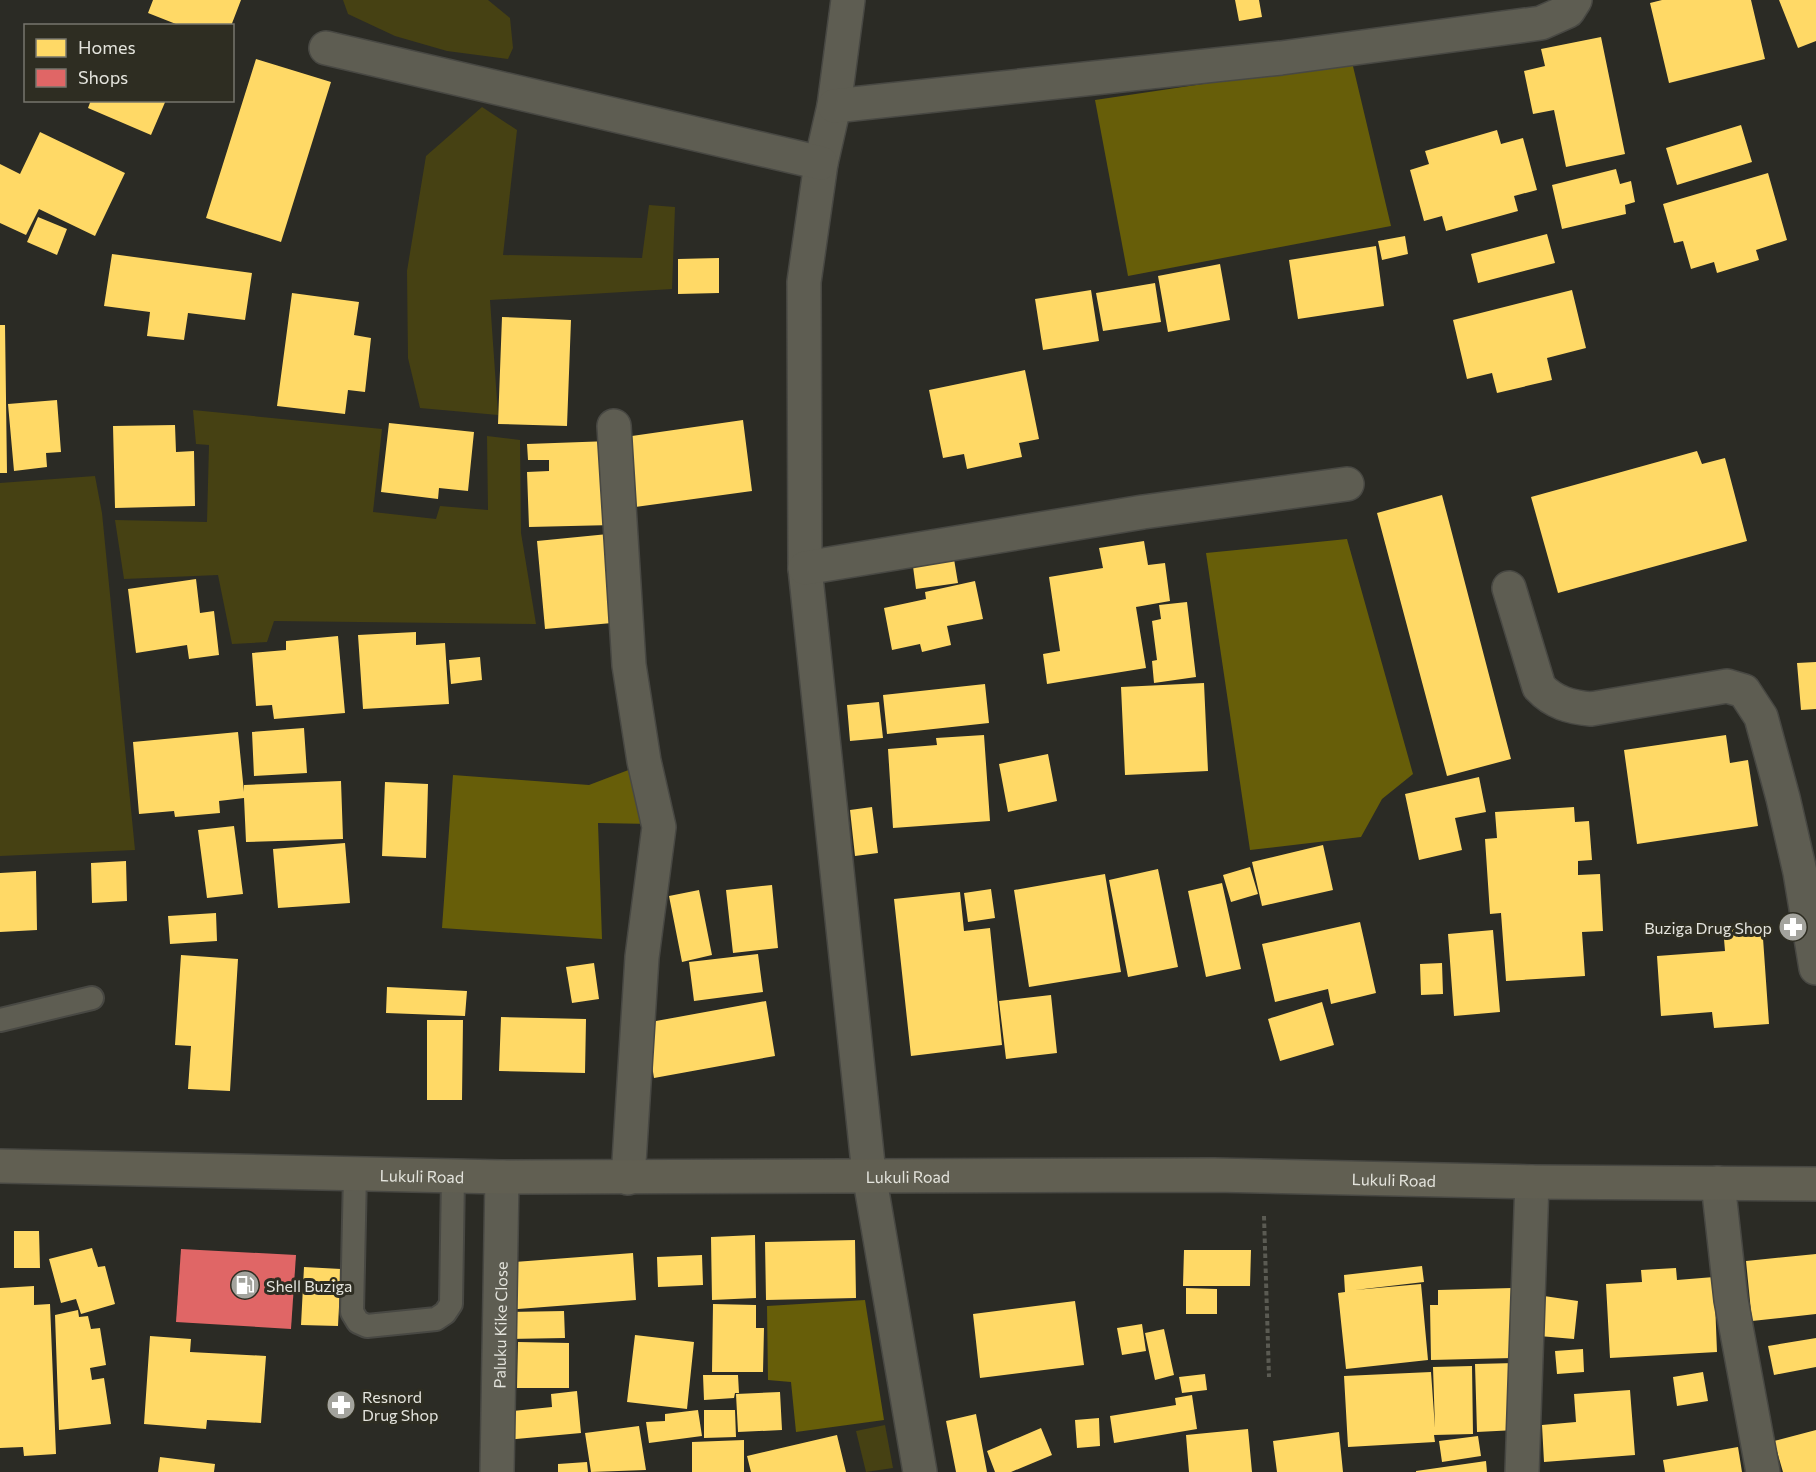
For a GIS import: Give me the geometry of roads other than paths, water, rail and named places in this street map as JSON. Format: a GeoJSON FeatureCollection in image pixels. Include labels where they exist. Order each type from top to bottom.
{"type":"FeatureCollection","features":[{"type":"Feature","properties":{"kind":"street"},"geometry":{"type":"LineString","coordinates":[[848,0],[834,106],[821,163],[804,282],[805,568],[869,1174],[920,1472]]}},
{"type":"Feature","properties":{"kind":"street"},"geometry":{"type":"LineString","coordinates":[[834,106],[1281,58],[1541,22],[1568,12],[1575,0]]}},
{"type":"Feature","properties":{"kind":"street"},"geometry":{"type":"LineString","coordinates":[[326,48],[821,163]]}},
{"type":"Feature","properties":{"kind":"street"},"geometry":{"type":"LineString","coordinates":[[614,426],[629,665],[644,761],[659,826],[642,957],[628,1178]]}},
{"type":"Feature","properties":{"kind":"street"},"geometry":{"type":"LineString","coordinates":[[805,568],[1143,512],[1347,484]]}},
{"type":"Feature","properties":{"kind":"street"},"geometry":{"type":"LineString","coordinates":[[1509,588],[1539,687],[1550,699],[1573,707],[1591,709],[1727,686],[1744,691],[1761,717],[1780,786],[1800,872],[1816,968]]}},
{"type":"Feature","properties":{"kind":"street","name":"Lukuli Road"},"geometry":{"type":"LineString","coordinates":[[0,1166],[502,1177],[628,1178],[869,1174],[1269,1176],[1532,1182],[1816,1184]]}},
{"type":"Feature","properties":{"kind":"street","name":"Paluku Kike Close"},"geometry":{"type":"LineString","coordinates":[[497,1472],[502,1177]]}},
{"type":"Feature","properties":{"kind":"street"},"geometry":{"type":"LineString","coordinates":[[1522,1472],[1532,1182]]}},
{"type":"Feature","properties":{"kind":"street"},"geometry":{"type":"LineString","coordinates":[[1718,1183],[1731,1300],[1763,1472]]}},
{"type":"Feature","properties":{"kind":"lane"},"geometry":{"type":"LineString","coordinates":[[0,1020],[92,998]]}},
{"type":"Feature","properties":{"kind":"lane"},"geometry":{"type":"LineString","coordinates":[[355,1174],[352,1312],[358,1322],[367,1326],[436,1319],[445,1313],[451,1304],[453,1176]]}},
{"type":"Feature","properties":{"kind":"place","name":"Buziga Drug Shop"},"geometry":{"type":"Point","coordinates":[1793,927]}},
{"type":"Feature","properties":{"kind":"place","name":"Shell Buziga"},"geometry":{"type":"Point","coordinates":[245,1285]}},
{"type":"Feature","properties":{"kind":"place","name":"Resnord Drug Shop"},"geometry":{"type":"Point","coordinates":[341,1405]}}]}
